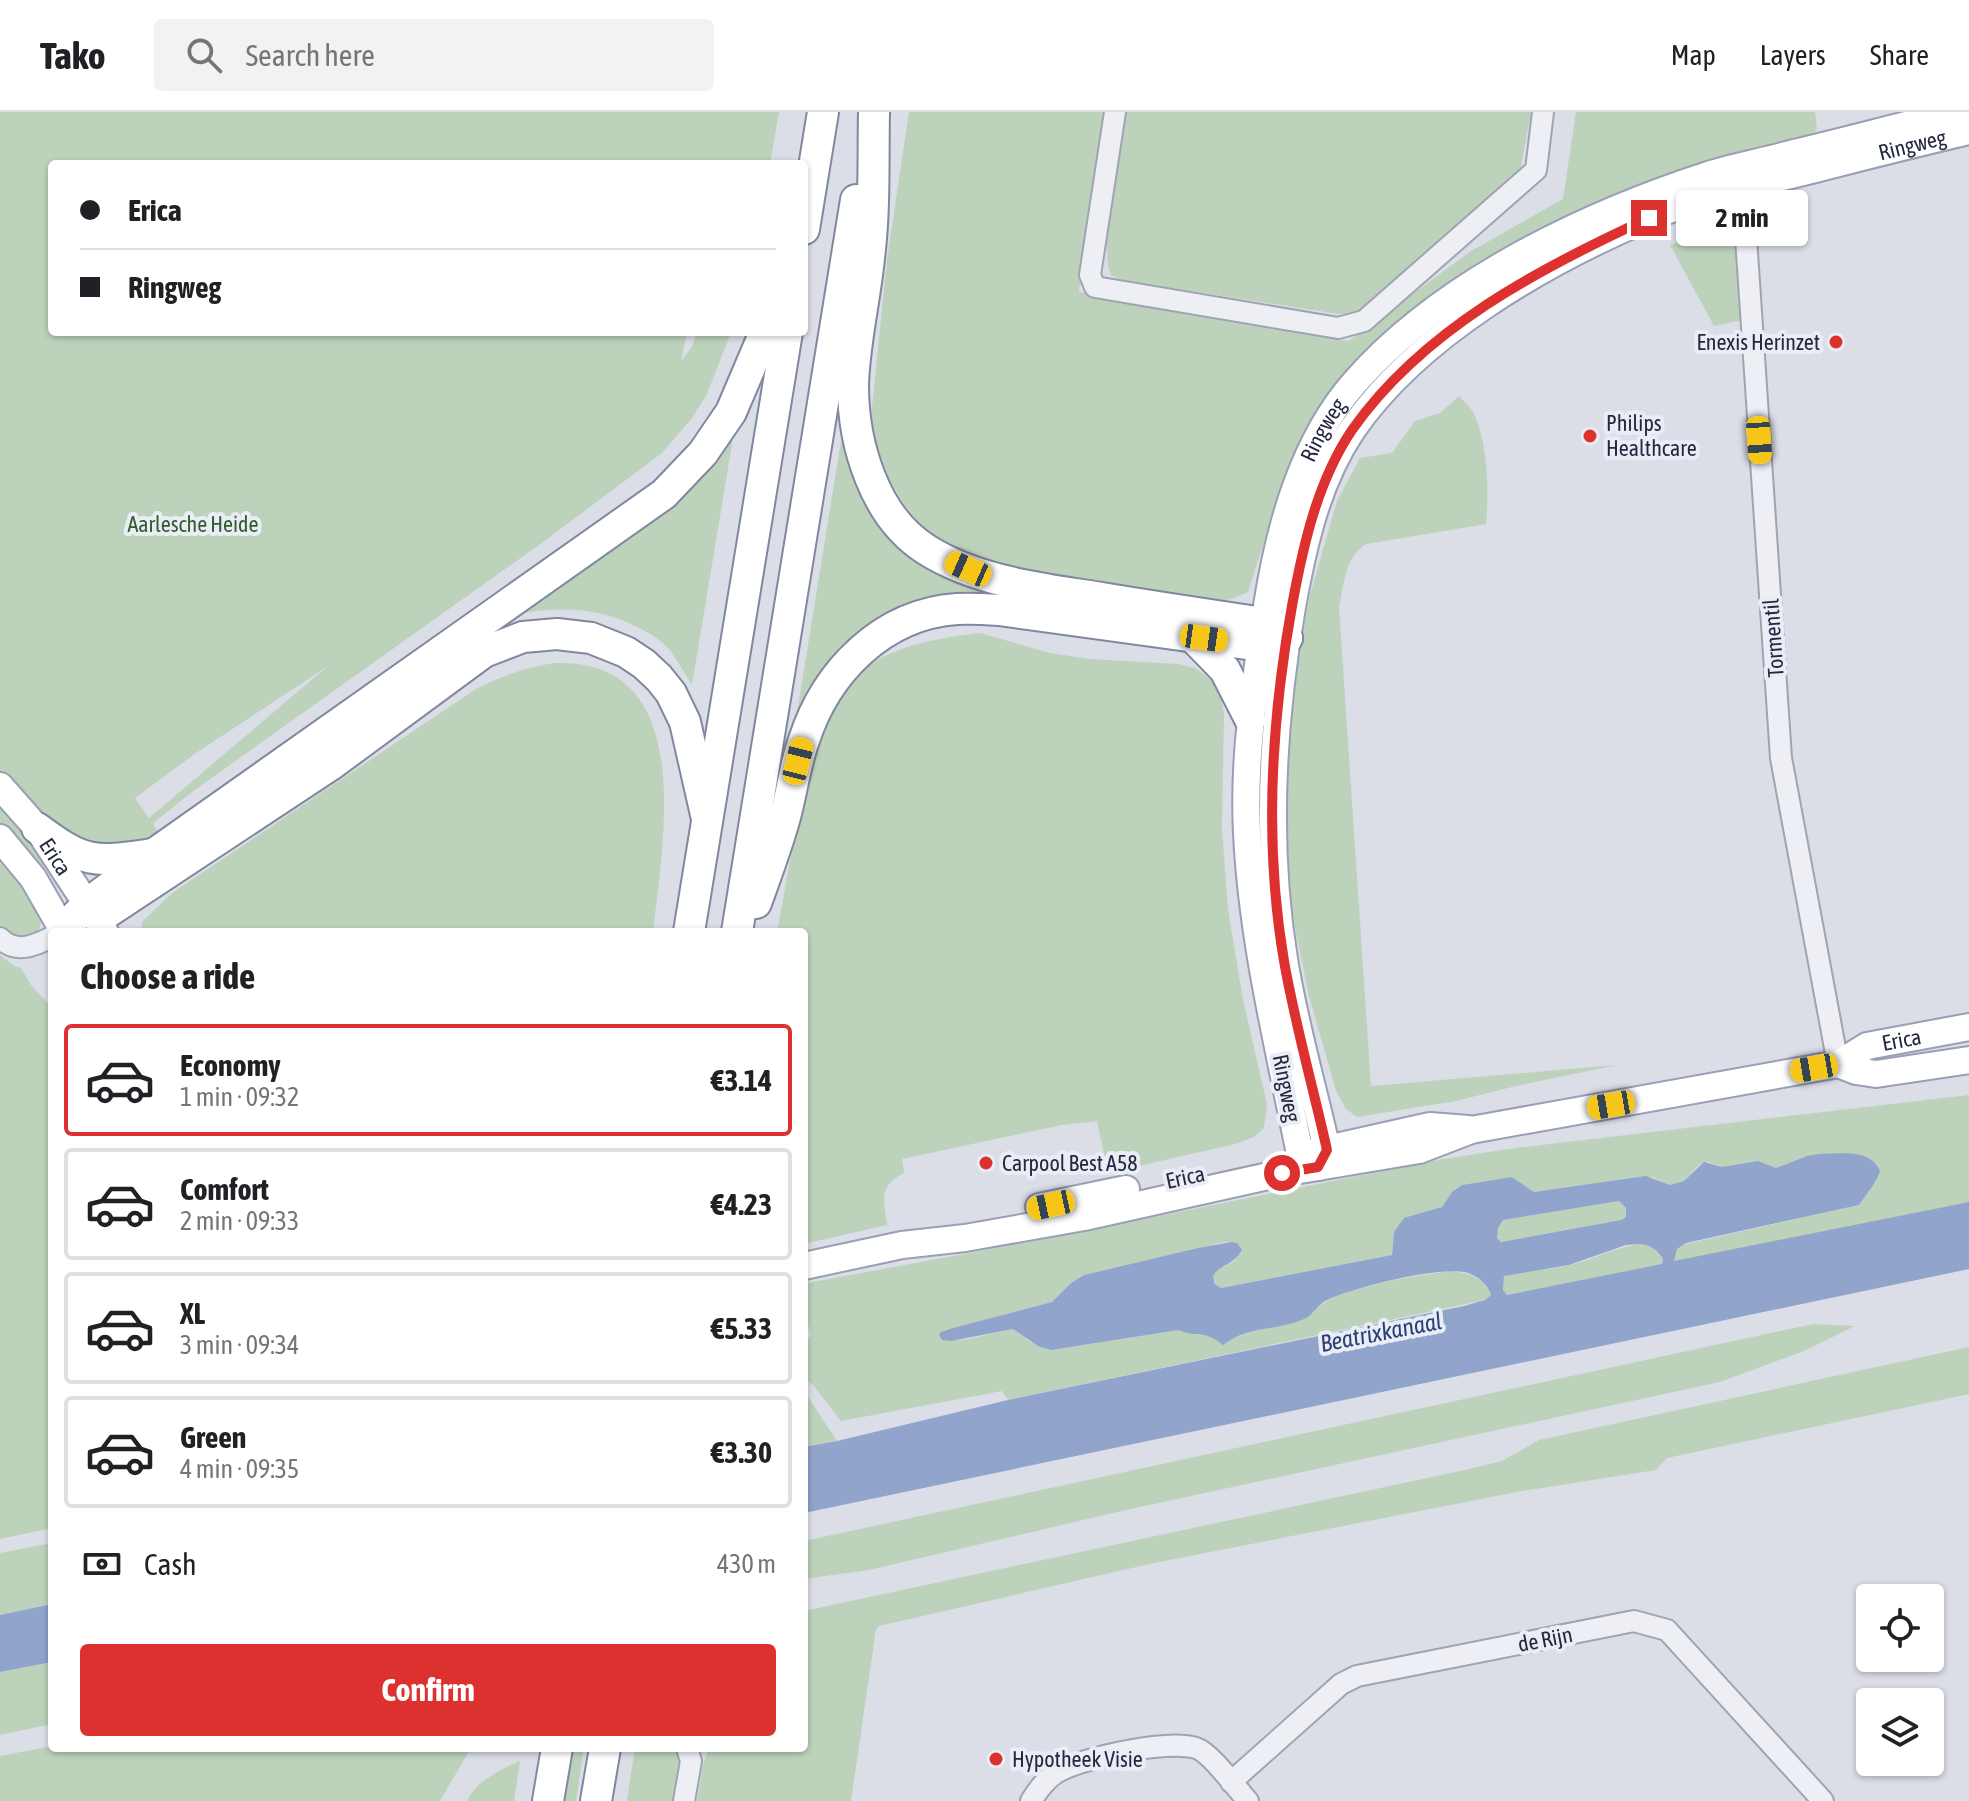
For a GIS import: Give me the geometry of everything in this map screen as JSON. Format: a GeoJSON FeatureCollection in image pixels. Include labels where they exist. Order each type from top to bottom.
{"type":"FeatureCollection","features":[{"type":"Feature","properties":{"kind":"highway"},"geometry":{"type":"LineString","coordinates":[[808,204],[823,112]]}},
{"type":"Feature","properties":{"kind":"highway"},"geometry":{"type":"LineString","coordinates":[[872,112],[870,253],[853,385],[860,446],[883,504],[904,531],[927,550],[988,578],[1271,636]]}},
{"type":"Feature","properties":{"kind":"highway"},"geometry":{"type":"LineString","coordinates":[[738,928],[872,112]]}},
{"type":"Feature","properties":{"kind":"highway"},"geometry":{"type":"LineString","coordinates":[[96,918],[154,854],[664,494],[703,453],[731,412],[763,336]]}},
{"type":"Feature","properties":{"kind":"highway"},"geometry":{"type":"LineString","coordinates":[[690,928],[786,336]]}},
{"type":"Feature","properties":{"kind":"highway"},"geometry":{"type":"LineString","coordinates":[[747,928],[785,818],[811,719],[830,684],[873,640],[935,612],[971,609],[1192,636],[1271,636]]}},
{"type":"Feature","properties":{"kind":"highway"},"geometry":{"type":"LineString","coordinates":[[72,928],[96,918],[332,764],[484,652],[523,637],[566,634],[591,638],[626,652],[659,678],[671,693],[685,722],[707,819]]}},
{"type":"Feature","properties":{"kind":"highway"},"geometry":{"type":"LineString","coordinates":[[1192,636],[1225,670],[1250,719]]}},
{"type":"Feature","properties":{"kind":"highway"},"geometry":{"type":"LineString","coordinates":[[37,828],[71,853],[90,859],[112,860],[154,854]]}},
{"type":"Feature","properties":{"kind":"highway"},"geometry":{"type":"LineString","coordinates":[[548,1801],[556,1752]]}},
{"type":"Feature","properties":{"kind":"highway"},"geometry":{"type":"LineString","coordinates":[[596,1801],[604,1752]]}},
{"type":"Feature","properties":{"kind":"main road","name":"Ringweg"},"geometry":{"type":"LineString","coordinates":[[1315,1157],[1284,963],[1274,869],[1272,797],[1275,749],[1271,636],[1278,542],[1310,454],[1334,412],[1381,354],[1443,305],[1502,267],[1578,227],[1711,175],[1959,112]]}},
{"type":"Feature","properties":{"kind":"main road","name":"Ringweg"},"geometry":{"type":"LineString","coordinates":[[1315,1157],[1263,967],[1247,832],[1250,719],[1271,636],[1298,572],[1318,498],[1351,432],[1403,372],[1455,327],[1584,248],[1649,218],[1734,190],[1969,131]]}},
{"type":"Feature","properties":{"kind":"main road","name":"Erica"},"geometry":{"type":"LineString","coordinates":[[0,786],[37,828],[96,918]]}},
{"type":"Feature","properties":{"kind":"main road","name":"Erica"},"geometry":{"type":"LineString","coordinates":[[0,838],[33,878],[58,928]]}},
{"type":"Feature","properties":{"kind":"main road","name":"Erica"},"geometry":{"type":"LineString","coordinates":[[808,1265],[902,1245],[963,1224],[1315,1157],[1419,1150],[1471,1130],[1838,1064],[1867,1046],[1969,1027]]}},
{"type":"Feature","properties":{"kind":"main road","name":"Erica"},"geometry":{"type":"LineString","coordinates":[[1838,1064],[1876,1074],[1969,1060]]}},
{"type":"Feature","properties":{"kind":"street"},"geometry":{"type":"LineString","coordinates":[[1115,112],[1090,275],[1095,287],[1338,328],[1364,321],[1536,170],[1543,112]]}},
{"type":"Feature","properties":{"kind":"street","name":"Tormentil"},"geometry":{"type":"LineString","coordinates":[[1744,208],[1781,758],[1838,1064]]}},
{"type":"Feature","properties":{"kind":"street"},"geometry":{"type":"LineString","coordinates":[[0,938],[7,946],[16,948],[36,945],[48,939]]}},
{"type":"Feature","properties":{"kind":"street","name":"de Rijn"},"geometry":{"type":"LineString","coordinates":[[1231,1782],[1341,1684],[1357,1676],[1634,1621],[1667,1630],[1823,1801]]}},
{"type":"Feature","properties":{"kind":"street"},"geometry":{"type":"LineString","coordinates":[[1031,1801],[1038,1788],[1075,1763],[1169,1744],[1199,1748],[1248,1801]]}},
{"type":"Feature","properties":{"kind":"street"},"geometry":{"type":"LineString","coordinates":[[684,1801],[691,1761],[688,1752]]}},
{"type":"Feature","properties":{"kind":"green space","name":"Aarlesche Heide"},"geometry":{"type":"Polygon","coordinates":[[[0,112],[779,112],[771,160],[48,160],[48,336],[686,336],[681,361],[692,347],[696,336],[729,336],[707,394],[692,418],[662,453],[543,542],[192,792],[153,823],[158,832],[119,844],[78,840],[20,883],[39,914],[40,928],[36,935],[26,937],[8,933],[0,926],[0,112]],[[328,666],[196,753],[135,798],[149,818],[328,666]]]}},
{"type":"Feature","properties":{"kind":"green space"},"geometry":{"type":"Polygon","coordinates":[[[909,112],[1107,112],[1079,292],[1349,341],[1471,251],[1563,199],[1576,112],[1815,112],[1817,129],[1806,144],[1480,275],[1304,437],[1278,499],[1248,592],[1220,601],[990,563],[946,544],[923,528],[904,504],[889,479],[876,446],[871,416],[887,260],[909,112]]]}},
{"type":"Feature","properties":{"kind":"green space"},"geometry":{"type":"Polygon","coordinates":[[[1126,112],[1531,112],[1519,178],[1371,308],[1355,314],[1338,314],[1121,280],[1111,275],[1108,220],[1126,112]]]}},
{"type":"Feature","properties":{"kind":"green space"},"geometry":{"type":"Polygon","coordinates":[[[1735,224],[1742,320],[1714,326],[1670,245],[1735,224]]]}},
{"type":"Feature","properties":{"kind":"green space"},"geometry":{"type":"Polygon","coordinates":[[[1459,396],[1474,413],[1483,441],[1487,484],[1486,524],[1366,544],[1350,564],[1339,607],[1371,1086],[1617,1065],[1456,1101],[1357,1117],[1346,1109],[1336,1091],[1309,996],[1294,923],[1287,866],[1284,772],[1297,660],[1310,595],[1337,501],[1360,458],[1392,453],[1415,421],[1440,413],[1459,396]]]}},
{"type":"Feature","properties":{"kind":"green space"},"geometry":{"type":"Polygon","coordinates":[[[846,410],[919,549],[1180,614],[900,617],[792,744],[846,410]]]}},
{"type":"Feature","properties":{"kind":"green space"},"geometry":{"type":"Polygon","coordinates":[[[734,432],[692,685],[665,645],[622,620],[577,610],[514,614],[681,500],[716,461],[734,432]]]}},
{"type":"Feature","properties":{"kind":"green space"},"geometry":{"type":"Polygon","coordinates":[[[980,633],[1050,653],[1089,659],[1178,664],[1195,668],[1213,681],[1220,692],[1224,713],[1222,828],[1228,910],[1243,1000],[1267,1104],[1264,1128],[1254,1137],[1235,1144],[1108,1173],[1097,1121],[1062,1125],[902,1159],[904,1173],[886,1188],[887,1225],[808,1243],[808,928],[778,928],[795,835],[825,727],[839,698],[855,677],[868,666],[897,651],[980,633]]]}},
{"type":"Feature","properties":{"kind":"green space"},"geometry":{"type":"Polygon","coordinates":[[[555,663],[601,669],[632,690],[651,722],[661,761],[664,805],[653,928],[142,928],[142,922],[172,893],[476,689],[534,667],[555,663]]]}},
{"type":"Feature","properties":{"kind":"green space"},"geometry":{"type":"Polygon","coordinates":[[[0,955],[21,968],[48,1004],[48,1529],[0,1539],[0,955]]]}},
{"type":"Feature","properties":{"kind":"green space"},"geometry":{"type":"Polygon","coordinates":[[[1969,1095],[1969,1202],[1677,1262],[1673,1260],[1677,1248],[1686,1244],[1859,1205],[1877,1181],[1807,1156],[1776,1168],[1758,1161],[1722,1167],[1708,1162],[1699,1165],[1684,1181],[1670,1185],[1653,1177],[1534,1192],[1512,1177],[1462,1185],[1452,1192],[1442,1207],[1404,1219],[1394,1232],[1392,1255],[1221,1288],[1213,1276],[1216,1270],[1235,1261],[1231,1242],[1224,1242],[1084,1275],[1052,1302],[953,1328],[942,1340],[963,1340],[1013,1329],[1031,1342],[1051,1350],[1180,1330],[1210,1336],[1223,1344],[1248,1333],[1293,1322],[1334,1297],[1354,1290],[1451,1271],[1470,1275],[1485,1284],[1491,1295],[1485,1300],[1008,1400],[1002,1391],[841,1421],[808,1382],[808,1339],[811,1334],[808,1324],[808,1283],[1443,1159],[1969,1095]]]}},
{"type":"Feature","properties":{"kind":"green space"},"geometry":{"type":"Polygon","coordinates":[[[1619,1201],[1626,1208],[1626,1217],[1621,1220],[1501,1242],[1497,1237],[1503,1220],[1619,1201]]]}},
{"type":"Feature","properties":{"kind":"green space"},"geometry":{"type":"Polygon","coordinates":[[[1641,1244],[1657,1251],[1663,1259],[1662,1265],[1507,1295],[1503,1290],[1504,1276],[1574,1264],[1641,1244]]]}},
{"type":"Feature","properties":{"kind":"green space"},"geometry":{"type":"Polygon","coordinates":[[[1813,1324],[1855,1326],[1804,1351],[1720,1382],[1126,1510],[869,1570],[808,1578],[808,1540],[1813,1324]]]}},
{"type":"Feature","properties":{"kind":"green space"},"geometry":{"type":"Polygon","coordinates":[[[1969,1347],[1969,1394],[1667,1458],[1656,1470],[1522,1491],[1154,1563],[879,1626],[876,1629],[851,1801],[697,1801],[708,1752],[808,1752],[808,1610],[1465,1470],[1502,1461],[1539,1440],[1969,1347]]]}},
{"type":"Feature","properties":{"kind":"green space"},"geometry":{"type":"Polygon","coordinates":[[[808,1397],[837,1441],[808,1446],[808,1397]]]}},
{"type":"Feature","properties":{"kind":"green space"},"geometry":{"type":"Polygon","coordinates":[[[48,1544],[48,1605],[0,1615],[0,1553],[48,1544]]]}},
{"type":"Feature","properties":{"kind":"green space"},"geometry":{"type":"Polygon","coordinates":[[[48,1663],[48,1725],[0,1735],[0,1672],[48,1663]]]}},
{"type":"Feature","properties":{"kind":"green space"},"geometry":{"type":"Polygon","coordinates":[[[48,1747],[48,1752],[469,1752],[440,1801],[0,1801],[0,1756],[48,1747]]]}},
{"type":"Feature","properties":{"kind":"green space"},"geometry":{"type":"Polygon","coordinates":[[[572,1752],[583,1752],[576,1801],[563,1801],[572,1752]]]}},
{"type":"Feature","properties":{"kind":"green space"},"geometry":{"type":"Polygon","coordinates":[[[634,1752],[678,1752],[682,1766],[677,1801],[627,1801],[634,1752]]]}},
{"type":"Feature","properties":{"kind":"green space"},"geometry":{"type":"Polygon","coordinates":[[[520,1761],[514,1801],[467,1801],[483,1782],[520,1761]]]}},
{"type":"Feature","properties":{"kind":"water","name":"Beatrixkanaal"},"geometry":{"type":"Polygon","coordinates":[[[1845,1153],[1869,1159],[1880,1171],[1859,1205],[1686,1243],[1677,1249],[1674,1261],[1969,1202],[1969,1269],[808,1512],[808,1446],[1008,1400],[1464,1306],[1491,1295],[1484,1283],[1468,1273],[1451,1271],[1415,1275],[1339,1295],[1324,1302],[1304,1319],[1242,1335],[1223,1345],[1205,1335],[1179,1330],[1051,1350],[1038,1346],[1013,1329],[951,1341],[942,1340],[939,1335],[953,1328],[1052,1302],[1084,1275],[1198,1248],[1237,1243],[1242,1250],[1213,1276],[1215,1284],[1221,1288],[1392,1255],[1394,1232],[1404,1218],[1442,1207],[1452,1192],[1462,1185],[1512,1177],[1534,1192],[1646,1176],[1670,1185],[1684,1181],[1704,1162],[1722,1167],[1758,1161],[1776,1168],[1807,1156],[1845,1153]],[[1619,1201],[1503,1220],[1497,1238],[1501,1242],[1621,1220],[1626,1217],[1626,1208],[1619,1201]],[[1626,1245],[1569,1265],[1504,1276],[1503,1290],[1507,1295],[1662,1264],[1663,1259],[1649,1246],[1626,1245]]]}},
{"type":"Feature","properties":{"kind":"water"},"geometry":{"type":"Polygon","coordinates":[[[48,1605],[48,1663],[0,1672],[0,1615],[48,1605]]]}},
{"type":"Feature","properties":{"kind":"place","name":"Enexis Herinzet"},"geometry":{"type":"Point","coordinates":[1836,342]}},
{"type":"Feature","properties":{"kind":"place","name":"Philips Healthcare"},"geometry":{"type":"Point","coordinates":[1590,436]}},
{"type":"Feature","properties":{"kind":"place","name":"Carpool Best A58"},"geometry":{"type":"Point","coordinates":[986,1163]}},
{"type":"Feature","properties":{"kind":"place","name":"Hypotheek Visie"},"geometry":{"type":"Point","coordinates":[996,1759]}},
{"type":"Feature","properties":{"kind":"route"},"geometry":{"type":"LineString","coordinates":[[1282,1173],[1318,1167],[1327,1150],[1284,963],[1274,869],[1272,797],[1287,638],[1298,572],[1318,498],[1351,432],[1368,410],[1403,372],[1455,327],[1584,248],[1649,218]]}}]}
